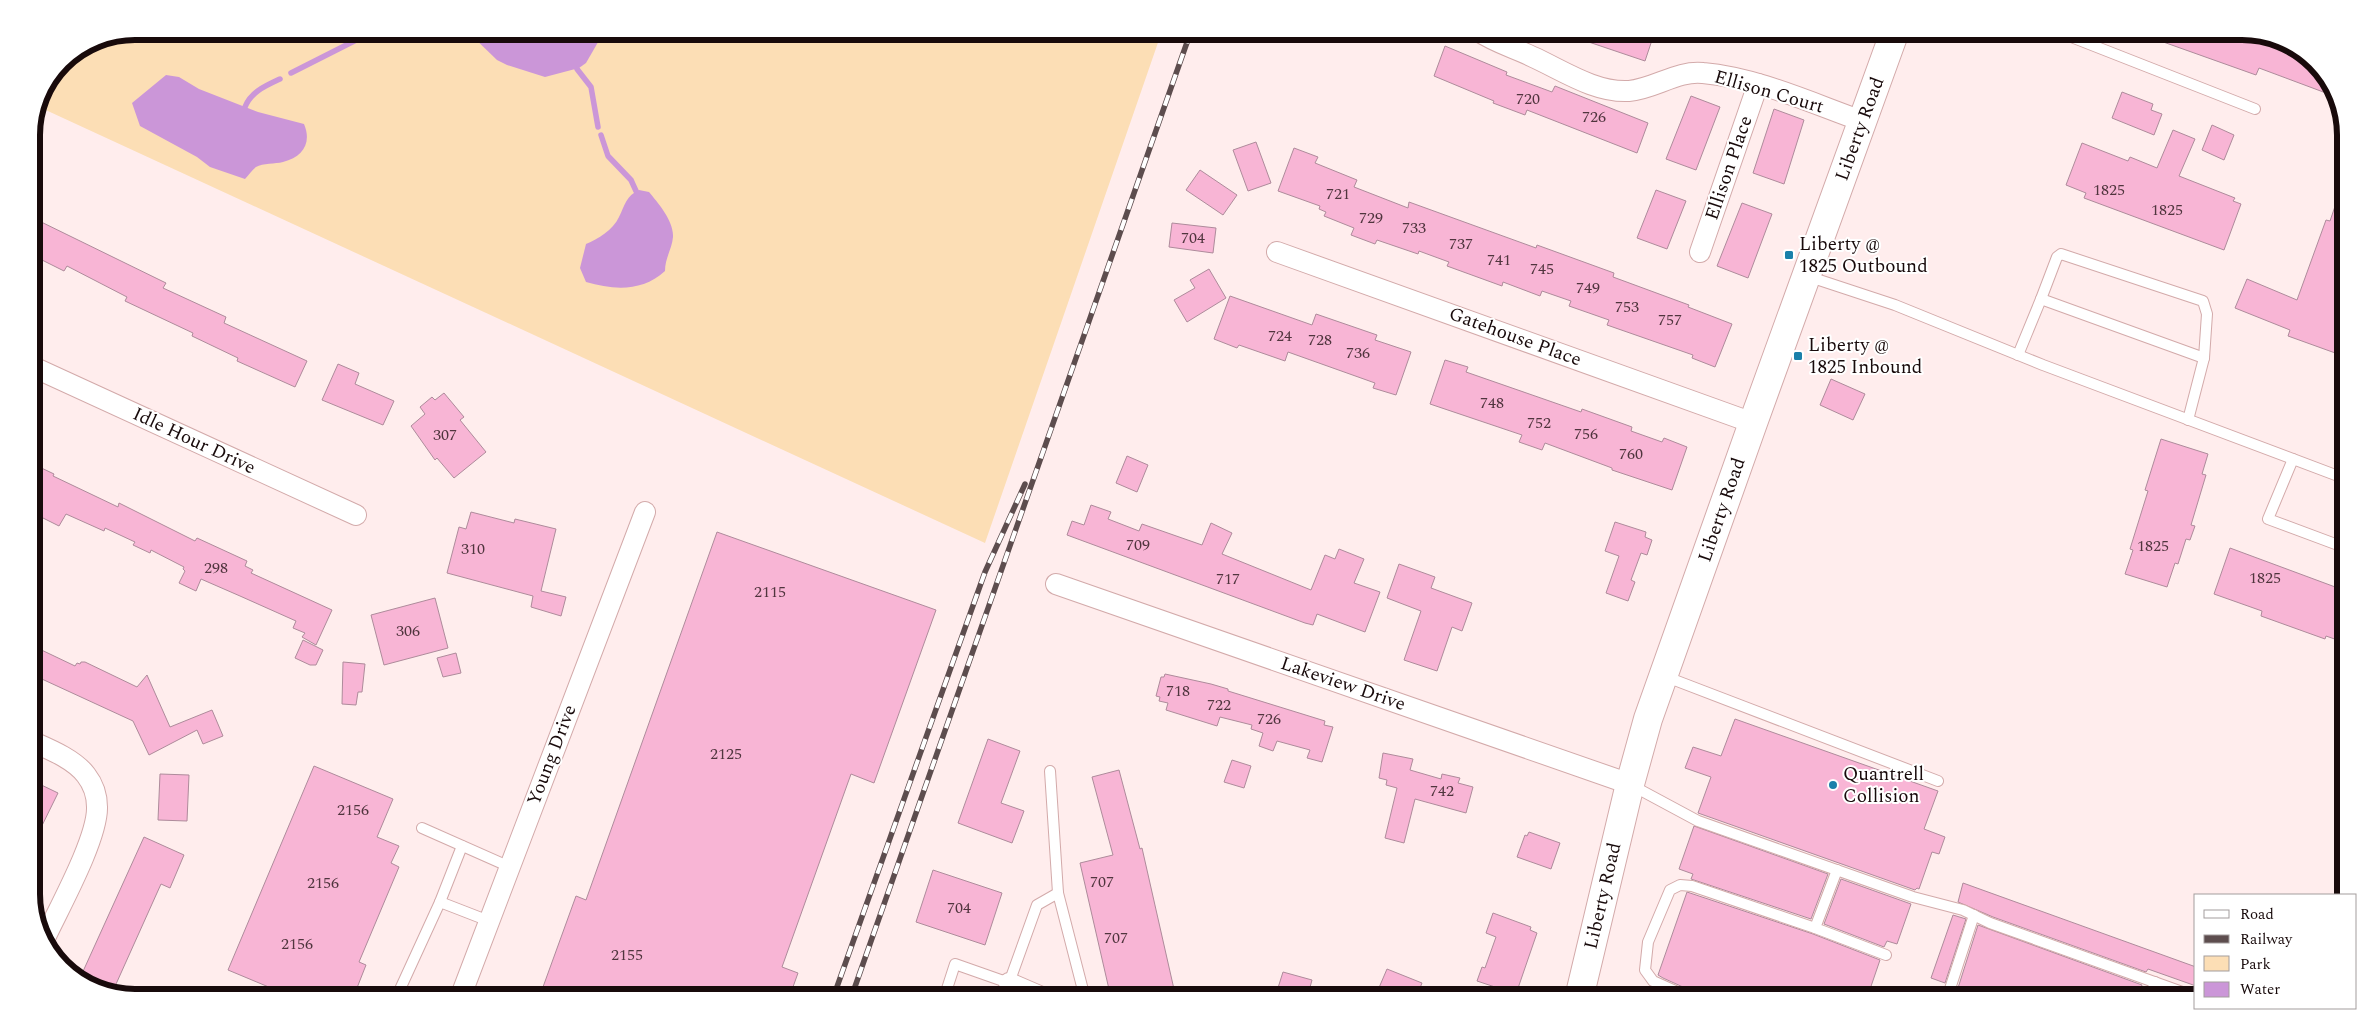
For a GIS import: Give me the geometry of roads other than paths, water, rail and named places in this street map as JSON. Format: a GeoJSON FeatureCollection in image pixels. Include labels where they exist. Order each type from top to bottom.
{"type":"FeatureCollection","features":[{"type":"Feature","properties":{"kind":"main road","name":"Liberty Road"},"geometry":{"type":"LineString","coordinates":[[1581,989],[1630,784],[1663,676],[1893,40]]}},
{"type":"Feature","properties":{"kind":"street","name":"Ellison Court"},"geometry":{"type":"LineString","coordinates":[[1493,40],[1532,56],[1570,76],[1606,88],[1627,91],[1647,88],[1700,72],[1733,77],[1758,84],[1862,121]]}},
{"type":"Feature","properties":{"kind":"street","name":"Ellison Place"},"geometry":{"type":"LineString","coordinates":[[1700,252],[1758,84]]}},
{"type":"Feature","properties":{"kind":"street","name":"Gatehouse Place"},"geometry":{"type":"LineString","coordinates":[[1277,252],[1753,423]]}},
{"type":"Feature","properties":{"kind":"street","name":"Idle Hour Drive"},"geometry":{"type":"LineString","coordinates":[[40,370],[356,515]]}},
{"type":"Feature","properties":{"kind":"street","name":"Young Drive"},"geometry":{"type":"LineString","coordinates":[[463,989],[645,512]]}},
{"type":"Feature","properties":{"kind":"street","name":"Lakeview Drive"},"geometry":{"type":"LineString","coordinates":[[1056,584],[1630,784]]}},
{"type":"Feature","properties":{"kind":"street"},"geometry":{"type":"LineString","coordinates":[[40,745],[78,766],[86,775],[95,791],[97,806],[94,826],[48,931]]}},
{"type":"Feature","properties":{"kind":"street"},"geometry":{"type":"LineString","coordinates":[[1010,983],[1024,989]]}},
{"type":"Feature","properties":{"kind":"lane"},"geometry":{"type":"LineString","coordinates":[[2079,40],[2255,108]]}},
{"type":"Feature","properties":{"kind":"lane"},"geometry":{"type":"LineString","coordinates":[[2018,355],[2057,257],[2061,254],[2203,301],[2207,314],[2204,358],[2188,420]]}},
{"type":"Feature","properties":{"kind":"lane"},"geometry":{"type":"LineString","coordinates":[[1806,276],[1896,305],[2018,355],[2337,476]]}},
{"type":"Feature","properties":{"kind":"lane"},"geometry":{"type":"LineString","coordinates":[[2041,299],[2204,358]]}},
{"type":"Feature","properties":{"kind":"lane"},"geometry":{"type":"LineString","coordinates":[[2293,460],[2268,519],[2337,545]]}},
{"type":"Feature","properties":{"kind":"lane"},"geometry":{"type":"LineString","coordinates":[[1663,676],[1938,781]]}},
{"type":"Feature","properties":{"kind":"lane"},"geometry":{"type":"LineString","coordinates":[[1050,771],[1058,893],[1083,989]]}},
{"type":"Feature","properties":{"kind":"lane"},"geometry":{"type":"LineString","coordinates":[[1630,784],[1698,821],[1974,916],[2174,989]]}},
{"type":"Feature","properties":{"kind":"lane"},"geometry":{"type":"LineString","coordinates":[[422,828],[510,867]]}},
{"type":"Feature","properties":{"kind":"lane"},"geometry":{"type":"LineString","coordinates":[[400,989],[440,902],[462,846]]}},
{"type":"Feature","properties":{"kind":"lane"},"geometry":{"type":"LineString","coordinates":[[1815,928],[1837,870]]}},
{"type":"Feature","properties":{"kind":"lane"},"geometry":{"type":"LineString","coordinates":[[1671,989],[1653,981],[1644,970],[1648,942],[1670,890],[1680,885],[1692,886],[1815,928],[1886,955]]}},
{"type":"Feature","properties":{"kind":"lane"},"geometry":{"type":"LineString","coordinates":[[947,989],[955,964],[1010,983],[1037,905],[1058,893]]}},
{"type":"Feature","properties":{"kind":"lane"},"geometry":{"type":"LineString","coordinates":[[440,902],[489,922]]}},
{"type":"Feature","properties":{"kind":"lane"},"geometry":{"type":"LineString","coordinates":[[1950,989],[1974,916]]}},
{"type":"Feature","properties":{"kind":"lane"},"geometry":{"type":"LineString","coordinates":[[2153,989],[2155,982]]}},
{"type":"Feature","properties":{"kind":"water"},"geometry":{"type":"Polygon","coordinates":[[[476,40],[599,40],[586,63],[579,68],[545,77],[497,60],[476,40]]]}},
{"type":"Feature","properties":{"kind":"water"},"geometry":{"type":"Polygon","coordinates":[[[166,75],[179,77],[199,89],[258,112],[304,124],[307,137],[304,148],[301,153],[290,160],[256,167],[245,179],[210,167],[197,157],[140,126],[132,103],[166,75]]]}},
{"type":"Feature","properties":{"kind":"water"},"geometry":{"type":"Polygon","coordinates":[[[639,190],[649,192],[657,201],[673,231],[665,271],[647,283],[637,286],[617,288],[586,282],[580,268],[586,244],[600,237],[613,226],[629,198],[639,190]]]}},
{"type":"Feature","properties":{"kind":"waterway"},"geometry":{"type":"LineString","coordinates":[[291,73],[356,40]]}},
{"type":"Feature","properties":{"kind":"waterway"},"geometry":{"type":"LineString","coordinates":[[577,69],[591,87],[598,127]]}},
{"type":"Feature","properties":{"kind":"waterway"},"geometry":{"type":"LineString","coordinates":[[245,107],[255,93],[280,79]]}},
{"type":"Feature","properties":{"kind":"waterway"},"geometry":{"type":"LineString","coordinates":[[601,135],[608,156],[631,180],[636,191]]}},
{"type":"Feature","properties":{"kind":"railway"},"geometry":{"type":"LineString","coordinates":[[854,989],[1188,40]]}},
{"type":"Feature","properties":{"kind":"railway"},"geometry":{"type":"LineString","coordinates":[[836,989],[985,572],[1025,484]]}},
{"type":"Feature","properties":{"kind":"place","name":"Liberty @ 1825 Outbound"},"geometry":{"type":"Point","coordinates":[1789,255]}},
{"type":"Feature","properties":{"kind":"place","name":"Liberty @ 1825 Inbound"},"geometry":{"type":"Point","coordinates":[1798,356]}},
{"type":"Feature","properties":{"kind":"place","name":"Quantrell Collision"},"geometry":{"type":"Point","coordinates":[1833,785]}}]}
